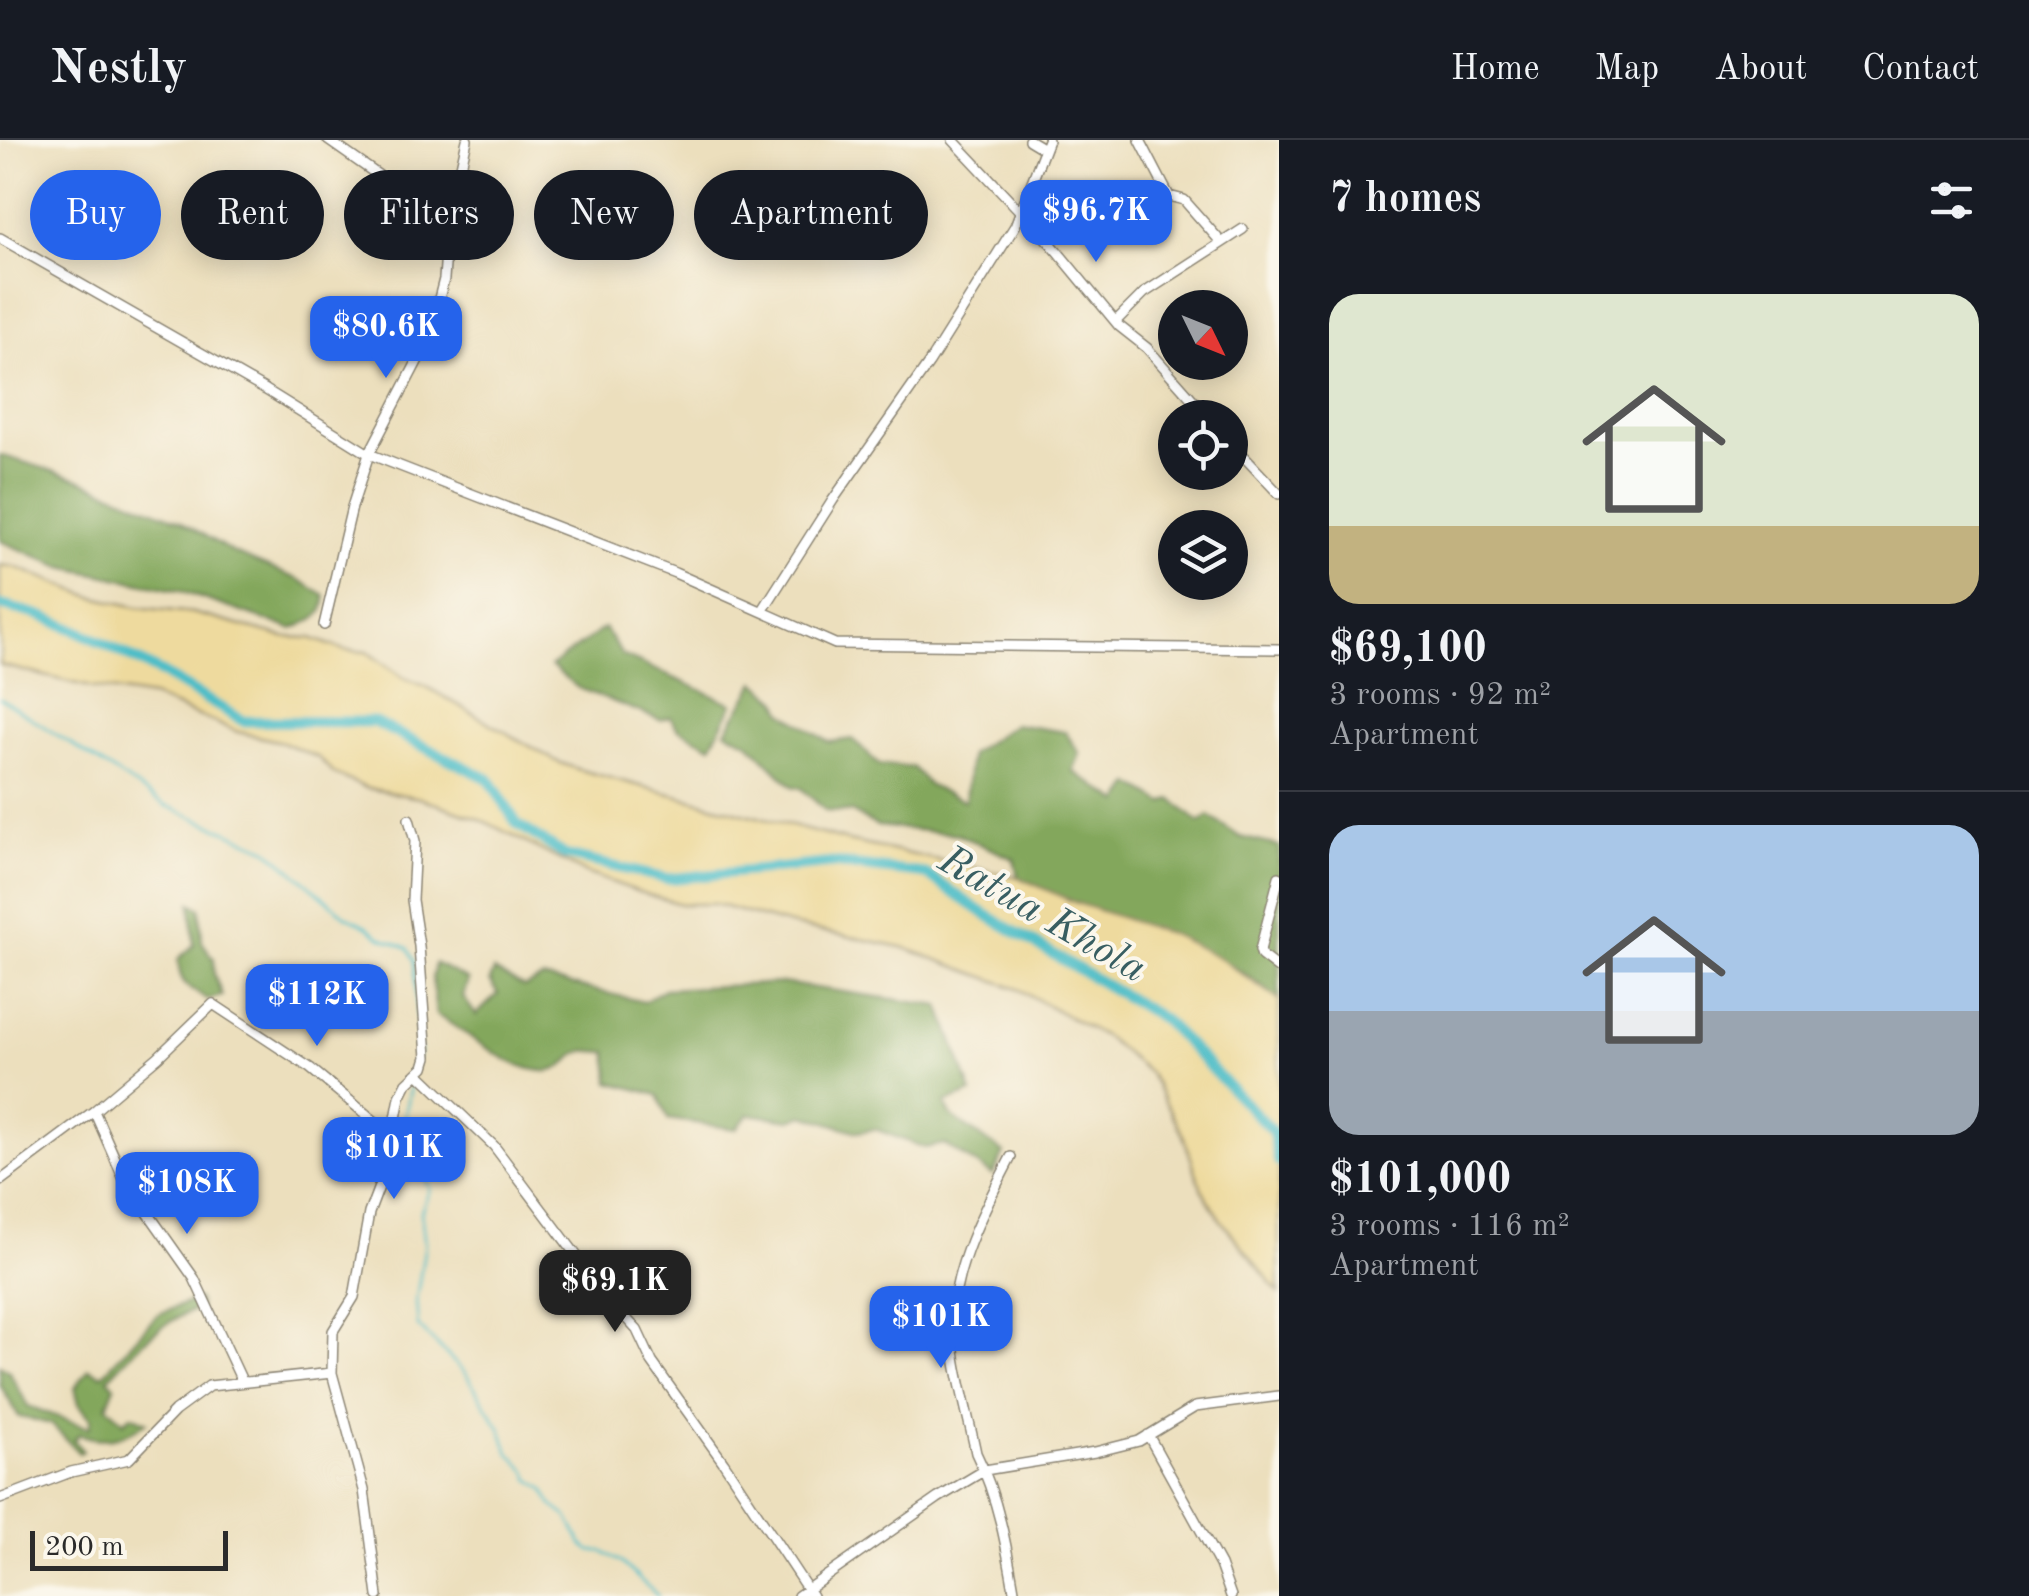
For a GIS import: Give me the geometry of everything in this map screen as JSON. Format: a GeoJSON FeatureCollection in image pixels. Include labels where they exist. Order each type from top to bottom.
{"type":"FeatureCollection","features":[{"type":"Feature","properties":{"kind":"street"},"geometry":{"type":"LineString","coordinates":[[328,140],[371,170]]}},
{"type":"Feature","properties":{"kind":"street"},"geometry":{"type":"LineString","coordinates":[[460,170],[467,140]]}},
{"type":"Feature","properties":{"kind":"street"},"geometry":{"type":"LineString","coordinates":[[953,140],[1020,210],[1116,322],[1148,348],[1193,400]]}},
{"type":"Feature","properties":{"kind":"street"},"geometry":{"type":"LineString","coordinates":[[763,610],[833,500],[962,314],[1015,226],[1046,145],[1029,140]]}},
{"type":"Feature","properties":{"kind":"street"},"geometry":{"type":"LineString","coordinates":[[1140,140],[1169,196],[1184,200],[1221,242]]}},
{"type":"Feature","properties":{"kind":"street"},"geometry":{"type":"LineString","coordinates":[[1116,322],[1144,294],[1242,229]]}},
{"type":"Feature","properties":{"kind":"street"},"geometry":{"type":"LineString","coordinates":[[0,238],[370,454],[763,610],[835,644],[1279,649]]}},
{"type":"Feature","properties":{"kind":"street"},"geometry":{"type":"LineString","coordinates":[[324,625],[352,507],[370,454],[433,322],[445,260]]}},
{"type":"Feature","properties":{"kind":"street"},"geometry":{"type":"LineString","coordinates":[[1248,461],[1279,494]]}},
{"type":"Feature","properties":{"kind":"street"},"geometry":{"type":"LineString","coordinates":[[378,1596],[364,1490],[332,1373],[332,1331],[354,1297],[370,1213],[380,1184],[384,1148],[404,1088],[420,1074],[427,1057],[412,900],[415,841],[409,819]]}},
{"type":"Feature","properties":{"kind":"street"},"geometry":{"type":"LineString","coordinates":[[1279,877],[1260,950],[1279,969]]}},
{"type":"Feature","properties":{"kind":"street"},"geometry":{"type":"LineString","coordinates":[[0,1181],[94,1111],[213,1004],[310,1068],[390,1134]]}},
{"type":"Feature","properties":{"kind":"street"},"geometry":{"type":"LineString","coordinates":[[420,1074],[494,1146],[613,1304],[638,1330],[652,1362],[810,1592]]}},
{"type":"Feature","properties":{"kind":"street"},"geometry":{"type":"LineString","coordinates":[[94,1111],[124,1179],[194,1278],[242,1382]]}},
{"type":"Feature","properties":{"kind":"street"},"geometry":{"type":"LineString","coordinates":[[1010,1158],[984,1208],[963,1268],[952,1326],[976,1452],[1005,1540],[1014,1596]]}},
{"type":"Feature","properties":{"kind":"street"},"geometry":{"type":"LineString","coordinates":[[0,1498],[71,1472],[129,1459],[200,1390],[332,1373]]}},
{"type":"Feature","properties":{"kind":"street"},"geometry":{"type":"LineString","coordinates":[[798,1596],[810,1592],[938,1498],[985,1470],[1095,1452],[1148,1435],[1195,1407],[1279,1396]]}},
{"type":"Feature","properties":{"kind":"street"},"geometry":{"type":"LineString","coordinates":[[1148,1435],[1220,1565],[1231,1596]]}},
{"type":"Feature","properties":{"kind":"green space"},"geometry":{"type":"Polygon","coordinates":[[[0,455],[76,478],[179,520],[234,553],[300,580],[325,596],[323,609],[316,618],[292,629],[180,591],[62,567],[0,541],[0,455]]]}},
{"type":"Feature","properties":{"kind":"green space"},"geometry":{"type":"Polygon","coordinates":[[[604,628],[622,655],[733,704],[711,746],[677,728],[671,717],[660,720],[578,688],[551,666],[604,628]]]}},
{"type":"Feature","properties":{"kind":"green space"},"geometry":{"type":"Polygon","coordinates":[[[756,682],[778,700],[783,712],[829,742],[853,739],[879,765],[912,767],[930,786],[965,801],[970,754],[1014,724],[1065,732],[1080,754],[1073,771],[1120,802],[1132,784],[1164,803],[1172,799],[1199,823],[1209,816],[1240,837],[1279,846],[1279,1000],[1207,953],[1018,877],[1014,859],[957,834],[877,826],[851,812],[826,811],[801,788],[792,786],[748,742],[726,731],[756,682]]]}},
{"type":"Feature","properties":{"kind":"green space"},"geometry":{"type":"Polygon","coordinates":[[[191,903],[200,908],[202,942],[214,959],[214,974],[222,996],[207,1000],[185,984],[179,968],[178,959],[194,945],[191,903]]]}},
{"type":"Feature","properties":{"kind":"green space"},"geometry":{"type":"Polygon","coordinates":[[[435,963],[468,980],[463,997],[476,1015],[498,994],[490,981],[494,971],[524,987],[543,978],[644,1002],[664,989],[782,983],[940,1006],[972,1093],[945,1103],[951,1116],[1004,1153],[993,1175],[944,1144],[925,1148],[875,1129],[858,1132],[804,1115],[791,1120],[749,1114],[736,1129],[668,1119],[658,1095],[610,1082],[608,1052],[584,1051],[555,1070],[536,1070],[506,1059],[436,1015],[432,978],[435,963]]]}},
{"type":"Feature","properties":{"kind":"green space"},"geometry":{"type":"Polygon","coordinates":[[[197,1299],[200,1308],[161,1328],[108,1378],[115,1386],[107,1406],[124,1422],[132,1415],[147,1422],[130,1432],[106,1439],[79,1434],[74,1440],[83,1451],[79,1453],[51,1424],[19,1417],[0,1385],[0,1365],[9,1371],[28,1406],[89,1428],[91,1419],[79,1404],[75,1388],[89,1369],[102,1375],[158,1314],[197,1299]]]}},
{"type":"Feature","properties":{"kind":"sand"},"geometry":{"type":"Polygon","coordinates":[[[0,565],[90,596],[137,607],[193,613],[283,637],[311,638],[344,650],[367,652],[404,678],[577,769],[848,841],[1018,877],[1074,902],[1171,934],[1218,957],[1279,1000],[1279,1293],[1202,1190],[1183,1135],[1150,1074],[1107,1038],[1018,989],[902,947],[790,925],[715,904],[681,904],[645,894],[586,873],[480,819],[420,798],[366,788],[334,774],[319,758],[282,742],[238,732],[152,697],[0,665],[0,565]]]}},
{"type":"Feature","properties":{"kind":"waterway","name":"Ratua Khola"},"geometry":{"type":"LineString","coordinates":[[0,605],[39,615],[85,634],[243,721],[374,722],[489,779],[517,824],[565,855],[667,879],[833,863],[926,874],[985,914],[1163,1019],[1273,1132],[1279,1162]]}},
{"type":"Feature","properties":{"kind":"waterway"},"geometry":{"type":"LineString","coordinates":[[0,698],[165,805],[267,849],[346,916],[380,937],[408,948],[414,960],[419,1052],[409,1076]]}},
{"type":"Feature","properties":{"kind":"waterway"},"geometry":{"type":"LineString","coordinates":[[411,1085],[403,1127],[430,1189],[421,1212],[425,1245],[416,1300],[418,1326],[466,1374],[501,1429],[509,1453],[530,1479],[544,1489],[552,1505],[568,1517],[582,1544],[622,1563],[658,1596]]}}]}
